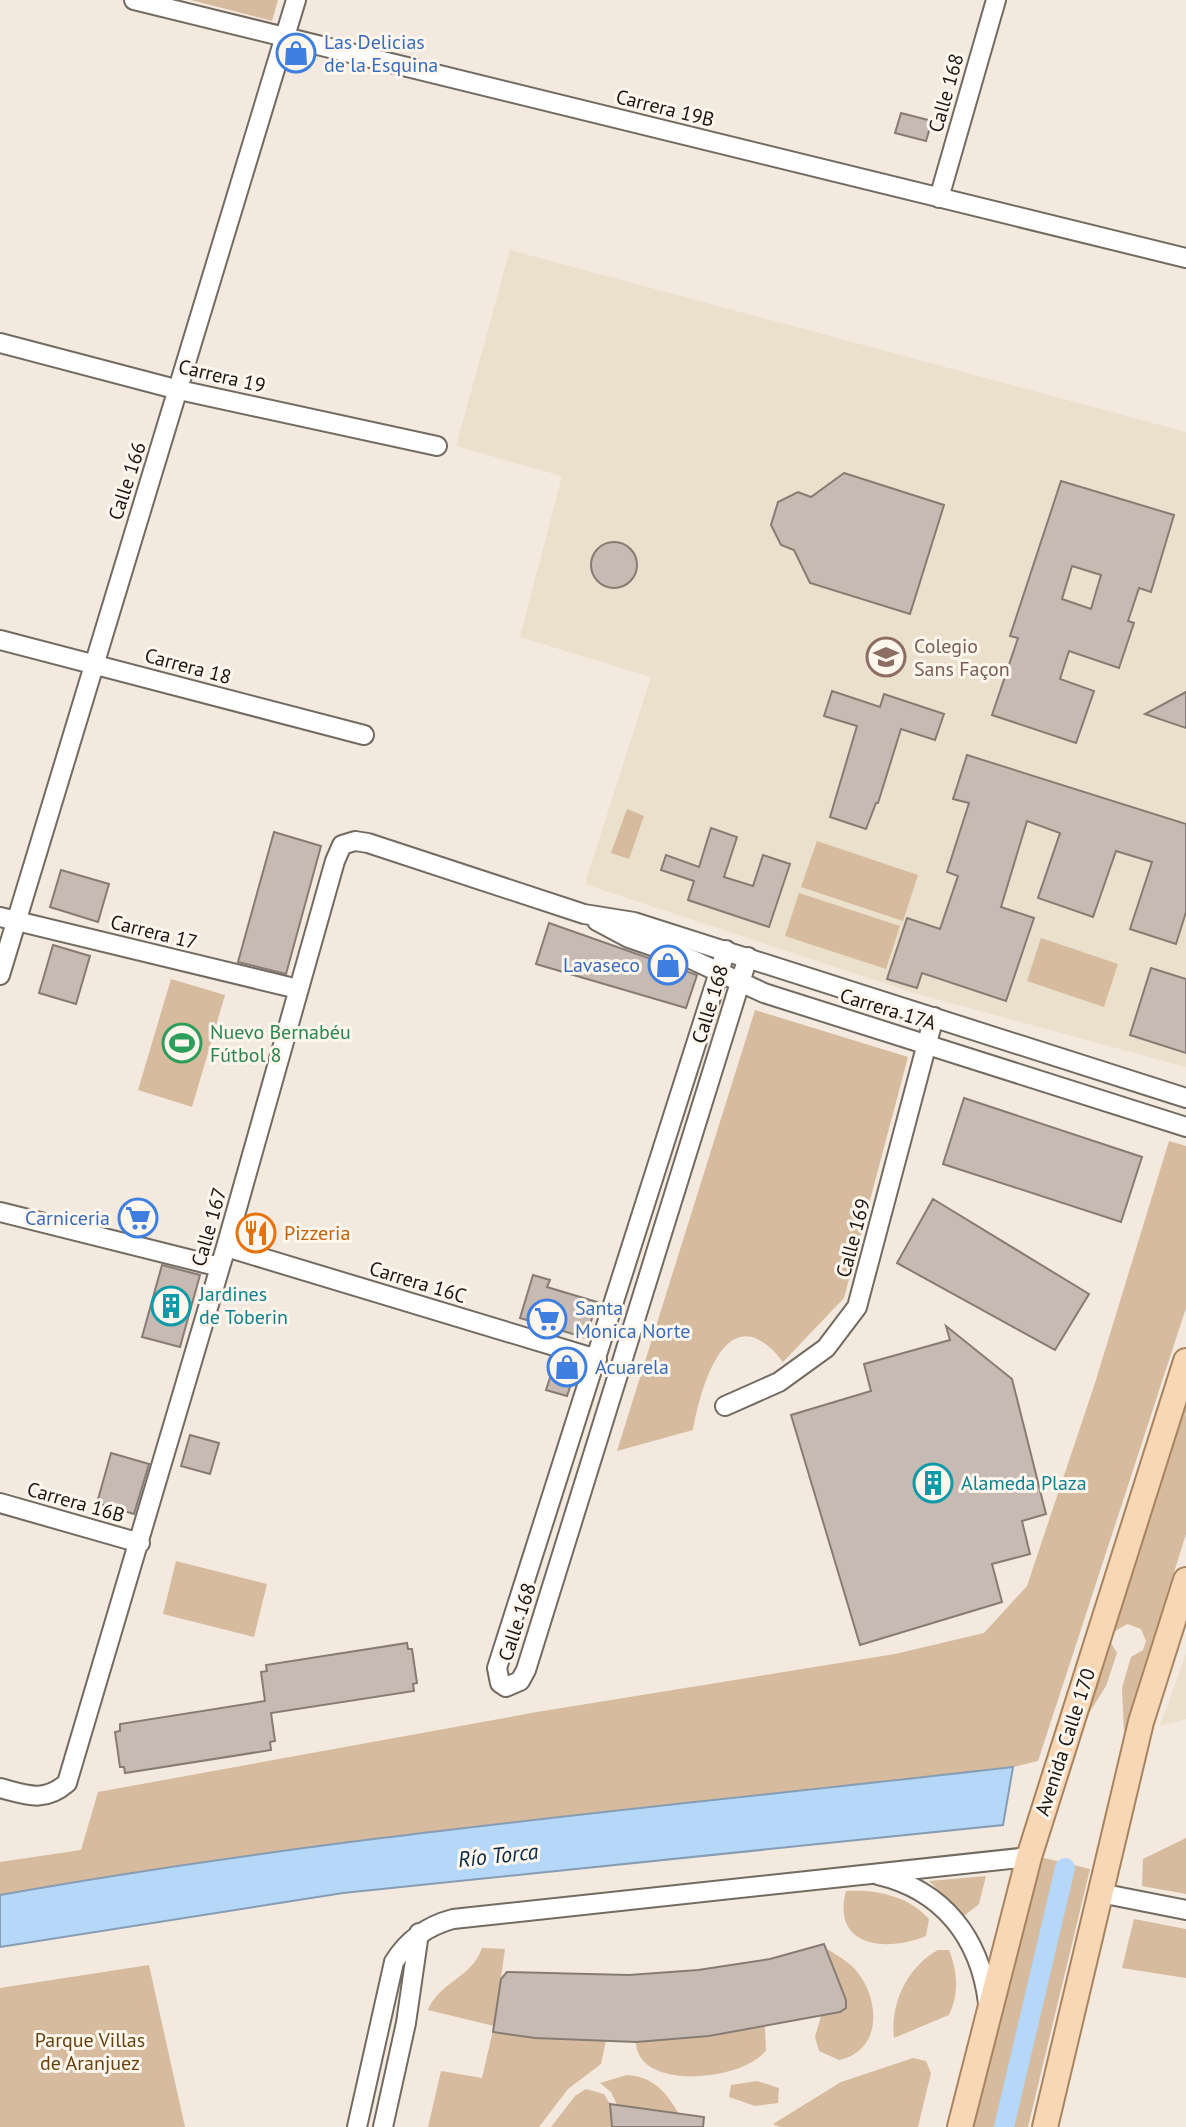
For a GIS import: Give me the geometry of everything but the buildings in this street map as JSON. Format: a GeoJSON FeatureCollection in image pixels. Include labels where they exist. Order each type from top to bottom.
{"type":"FeatureCollection","features":[{"type":"Feature","properties":{"kind":"main road","name":"Avenida Calle 170"},"geometry":{"type":"LineString","coordinates":[[960,2127],[1029,1857],[1186,1361]]}},
{"type":"Feature","properties":{"kind":"main road"},"geometry":{"type":"LineString","coordinates":[[1045,2127],[1141,1722],[1186,1580]]}},
{"type":"Feature","properties":{"kind":"street","name":"Carrera 19B"},"geometry":{"type":"LineString","coordinates":[[134,0],[1186,258]]}},
{"type":"Feature","properties":{"kind":"street","name":"Calle 166"},"geometry":{"type":"LineString","coordinates":[[0,975],[8,919],[179,390],[296,0]]}},
{"type":"Feature","properties":{"kind":"street","name":"Calle 168"},"geometry":{"type":"LineString","coordinates":[[939,198],[996,0]]}},
{"type":"Feature","properties":{"kind":"street","name":"Carrera 19"},"geometry":{"type":"LineString","coordinates":[[0,343],[179,390],[437,446]]}},
{"type":"Feature","properties":{"kind":"street","name":"Carrera 18"},"geometry":{"type":"LineString","coordinates":[[0,640],[364,735]]}},
{"type":"Feature","properties":{"kind":"street","name":"Calle 167"},"geometry":{"type":"LineString","coordinates":[[0,1788],[37,1798],[53,1794],[67,1783],[140,1543],[335,861],[342,845],[355,841],[368,843]]}},
{"type":"Feature","properties":{"kind":"street","name":"Carrera 17A"},"geometry":{"type":"LineString","coordinates":[[368,843],[584,914],[634,922],[726,950],[1186,1098]]}},
{"type":"Feature","properties":{"kind":"street","name":"Carrera 17A"},"geometry":{"type":"LineString","coordinates":[[584,914],[629,938],[719,972],[764,993],[1186,1127]]}},
{"type":"Feature","properties":{"kind":"street","name":"Carrera 17"},"geometry":{"type":"LineString","coordinates":[[8,919],[298,989]]}},
{"type":"Feature","properties":{"kind":"street","name":"Calle 168"},"geometry":{"type":"LineString","coordinates":[[726,950],[497,1668],[500,1683],[506,1687],[520,1681],[526,1670],[748,957]]}},
{"type":"Feature","properties":{"kind":"street","name":"Calle 169"},"geometry":{"type":"LineString","coordinates":[[725,1406],[779,1382],[826,1348],[857,1307],[934,1017]]}},
{"type":"Feature","properties":{"kind":"street"},"geometry":{"type":"LineString","coordinates":[[0,1212],[220,1267]]}},
{"type":"Feature","properties":{"kind":"street","name":"Carrera 16C"},"geometry":{"type":"LineString","coordinates":[[226,1247],[597,1359]]}},
{"type":"Feature","properties":{"kind":"street","name":"Carrera 16B"},"geometry":{"type":"LineString","coordinates":[[0,1503],[140,1543]]}},
{"type":"Feature","properties":{"kind":"street"},"geometry":{"type":"LineString","coordinates":[[357,2127],[389,1974],[400,1952],[419,1933],[453,1919],[1029,1857]]}},
{"type":"Feature","properties":{"kind":"street"},"geometry":{"type":"LineString","coordinates":[[859,1873],[909,1884],[951,1914],[981,1963],[989,2006]]}},
{"type":"Feature","properties":{"kind":"street"},"geometry":{"type":"LineString","coordinates":[[1100,1893],[1186,1910]]}},
{"type":"Feature","properties":{"kind":"street"},"geometry":{"type":"LineString","coordinates":[[383,2127],[406,2023],[419,1933]]}},
{"type":"Feature","properties":{"kind":"shaded area","name":"Colegio Sans Façon"},"geometry":{"type":"Polygon","coordinates":[[[510,250],[1186,432],[1186,1067],[914,993],[585,884],[651,677],[520,637],[562,476],[456,446],[510,250]]]}},
{"type":"Feature","properties":{"kind":"shaded area"},"geometry":{"type":"Polygon","coordinates":[[[1186,1654],[1186,1719],[1160,1726],[1186,1654]]]}},
{"type":"Feature","properties":{"kind":"green space"},"geometry":{"type":"Polygon","coordinates":[[[191,0],[278,0],[272,21],[191,0]]]}},
{"type":"Feature","properties":{"kind":"green space"},"geometry":{"type":"Polygon","coordinates":[[[627,809],[644,816],[629,859],[611,853],[627,809]]]}},
{"type":"Feature","properties":{"kind":"green space"},"geometry":{"type":"Polygon","coordinates":[[[817,841],[918,875],[903,921],[801,887],[817,841]]]}},
{"type":"Feature","properties":{"kind":"green space"},"geometry":{"type":"Polygon","coordinates":[[[799,893],[900,926],[886,969],[785,936],[799,893]]]}},
{"type":"Feature","properties":{"kind":"green space"},"geometry":{"type":"Polygon","coordinates":[[[1041,938],[1118,964],[1104,1007],[1027,981],[1041,938]]]}},
{"type":"Feature","properties":{"kind":"green space","name":"Nuevo Bernabéu Fútbol 8"},"geometry":{"type":"Polygon","coordinates":[[[171,979],[225,995],[192,1107],[138,1090],[171,979]]]}},
{"type":"Feature","properties":{"kind":"green space"},"geometry":{"type":"Polygon","coordinates":[[[755,1010],[908,1057],[844,1298],[783,1362],[764,1343],[747,1336],[732,1340],[720,1352],[710,1370],[693,1430],[617,1451],[755,1010]]]}},
{"type":"Feature","properties":{"kind":"green space"},"geometry":{"type":"Polygon","coordinates":[[[1169,1141],[1186,1146],[1186,1308],[1038,1761],[1013,1767],[379,1838],[0,1895],[0,1862],[81,1850],[98,1792],[537,1712],[895,1654],[984,1633],[1027,1586],[1095,1383],[1169,1141]]]}},
{"type":"Feature","properties":{"kind":"green space"},"geometry":{"type":"Polygon","coordinates":[[[1186,1392],[1186,1534],[1124,1732],[1122,1688],[1131,1657],[1143,1650],[1146,1641],[1141,1629],[1127,1624],[1112,1633],[1111,1643],[1117,1653],[1106,1686],[1081,1726],[1186,1392]]]}},
{"type":"Feature","properties":{"kind":"green space"},"geometry":{"type":"Polygon","coordinates":[[[176,1561],[267,1584],[254,1637],[163,1614],[176,1561]]]}},
{"type":"Feature","properties":{"kind":"green space"},"geometry":{"type":"Polygon","coordinates":[[[1186,1838],[1186,1894],[1142,1886],[1143,1859],[1186,1838]]]}},
{"type":"Feature","properties":{"kind":"green space"},"geometry":{"type":"Polygon","coordinates":[[[1040,1857],[1090,1869],[1028,2127],[973,2127],[1040,1857]]]}},
{"type":"Feature","properties":{"kind":"green space"},"geometry":{"type":"Polygon","coordinates":[[[986,1876],[979,1904],[964,1916],[929,1881],[986,1876]]]}},
{"type":"Feature","properties":{"kind":"green space"},"geometry":{"type":"Polygon","coordinates":[[[846,1891],[880,1893],[912,1905],[929,1919],[926,1936],[895,1944],[880,1944],[855,1935],[847,1924],[844,1910],[846,1891]]]}},
{"type":"Feature","properties":{"kind":"green space"},"geometry":{"type":"Polygon","coordinates":[[[1134,1919],[1186,1929],[1186,1978],[1122,1968],[1134,1919]]]}},
{"type":"Feature","properties":{"kind":"green space"},"geometry":{"type":"Polygon","coordinates":[[[482,1948],[505,1949],[494,2026],[428,2010],[440,1992],[471,1966],[482,1948]]]}},
{"type":"Feature","properties":{"kind":"green space"},"geometry":{"type":"Polygon","coordinates":[[[827,1949],[848,1962],[858,1973],[873,2010],[870,2036],[863,2047],[839,2060],[819,2051],[815,2037],[821,2016],[841,2012],[847,2004],[827,1949]]]}},
{"type":"Feature","properties":{"kind":"green space"},"geometry":{"type":"Polygon","coordinates":[[[938,1950],[949,1950],[954,1966],[956,1991],[949,2015],[894,2038],[895,2012],[909,1976],[938,1950]]]}},
{"type":"Feature","properties":{"kind":"green space","name":"Parque Villas de Aranjuez"},"geometry":{"type":"Polygon","coordinates":[[[149,1965],[185,2127],[0,2127],[0,1988],[149,1965]]]}},
{"type":"Feature","properties":{"kind":"green space"},"geometry":{"type":"Polygon","coordinates":[[[494,2026],[499,2033],[606,2041],[601,2064],[568,2089],[539,2127],[428,2127],[441,2071],[482,2078],[494,2026]]]}},
{"type":"Feature","properties":{"kind":"green space"},"geometry":{"type":"Polygon","coordinates":[[[765,2027],[766,2050],[754,2061],[716,2074],[672,2075],[654,2069],[641,2058],[636,2042],[765,2027]]]}},
{"type":"Feature","properties":{"kind":"green space"},"geometry":{"type":"Polygon","coordinates":[[[913,2058],[926,2061],[931,2073],[918,2127],[780,2127],[773,2124],[841,2082],[913,2058]]]}},
{"type":"Feature","properties":{"kind":"green space"},"geometry":{"type":"Polygon","coordinates":[[[627,2075],[652,2082],[679,2114],[617,2105],[611,2092],[600,2083],[627,2075]]]}},
{"type":"Feature","properties":{"kind":"green space"},"geometry":{"type":"Polygon","coordinates":[[[757,2081],[779,2088],[778,2103],[755,2106],[729,2097],[731,2085],[757,2081]]]}},
{"type":"Feature","properties":{"kind":"green space"},"geometry":{"type":"Polygon","coordinates":[[[586,2089],[604,2094],[610,2104],[612,2127],[551,2127],[575,2096],[586,2089]]]}},
{"type":"Feature","properties":{"kind":"water","name":"Río Torca"},"geometry":{"type":"Polygon","coordinates":[[[1013,1767],[1003,1825],[343,1893],[0,1947],[0,1895],[379,1838],[1013,1767]]]}},
{"type":"Feature","properties":{"kind":"waterway"},"geometry":{"type":"LineString","coordinates":[[1004,2127],[1065,1868]]}},
{"type":"Feature","properties":{"kind":"place","name":"Las Delicias de la Esquina"},"geometry":{"type":"Point","coordinates":[296,53]}},
{"type":"Feature","properties":{"kind":"place","name":"Colegio Sans Façon"},"geometry":{"type":"Point","coordinates":[886,657]}},
{"type":"Feature","properties":{"kind":"place","name":"Lavaseco"},"geometry":{"type":"Point","coordinates":[668,965]}},
{"type":"Feature","properties":{"kind":"place","name":"Nuevo Bernabéu Fútbol 8"},"geometry":{"type":"Point","coordinates":[182,1043]}},
{"type":"Feature","properties":{"kind":"place","name":"Carniceria"},"geometry":{"type":"Point","coordinates":[138,1218]}},
{"type":"Feature","properties":{"kind":"place","name":"Pizzeria"},"geometry":{"type":"Point","coordinates":[256,1233]}},
{"type":"Feature","properties":{"kind":"place","name":"Jardines de Toberin"},"geometry":{"type":"Point","coordinates":[171,1306]}},
{"type":"Feature","properties":{"kind":"place","name":"Santa Monica Norte"},"geometry":{"type":"Point","coordinates":[547,1319]}},
{"type":"Feature","properties":{"kind":"place","name":"Acuarela"},"geometry":{"type":"Point","coordinates":[567,1367]}},
{"type":"Feature","properties":{"kind":"place","name":"Alameda Plaza"},"geometry":{"type":"Point","coordinates":[933,1483]}}]}
